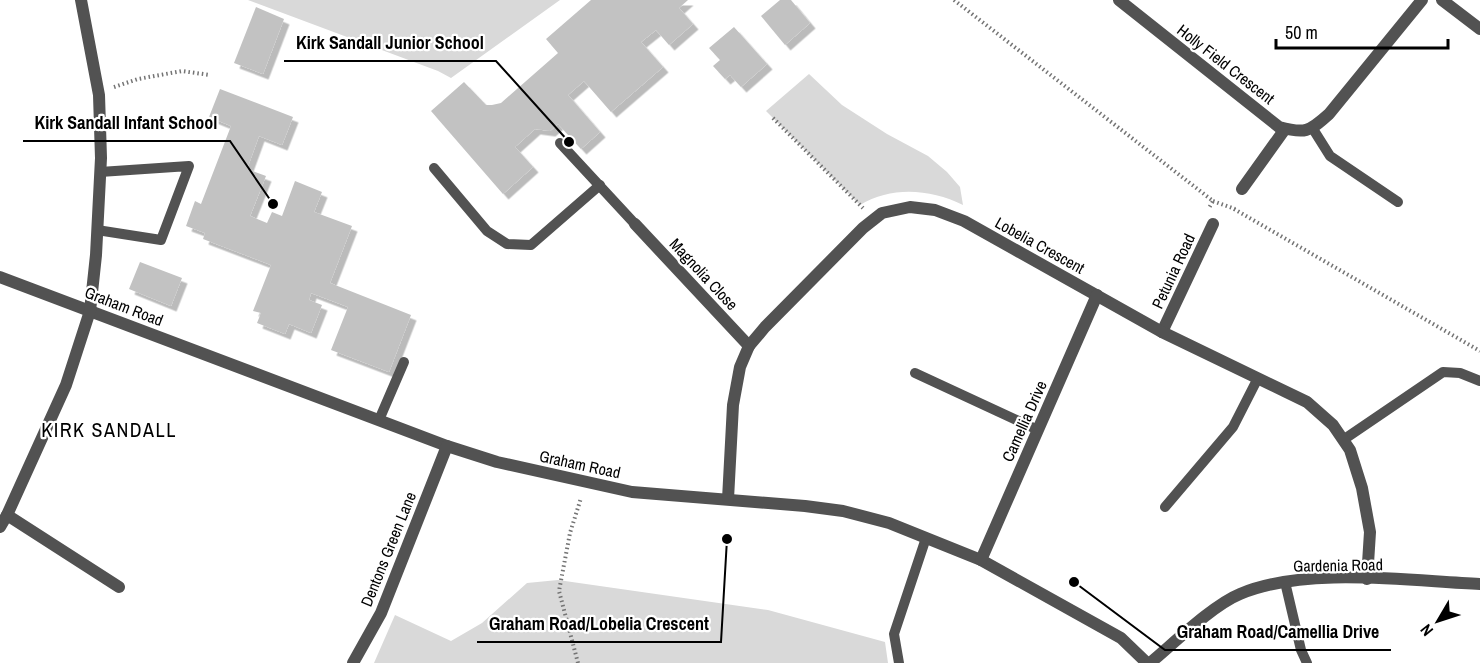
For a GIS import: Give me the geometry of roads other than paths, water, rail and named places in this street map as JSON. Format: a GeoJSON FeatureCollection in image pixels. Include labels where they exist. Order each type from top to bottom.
{"type":"FeatureCollection","features":[{"type":"Feature","properties":{"kind":"street"},"geometry":{"type":"LineString","coordinates":[[0,526],[66,385],[90,311],[100,172],[99,94],[81,0]]}},
{"type":"Feature","properties":{"kind":"street","name":"Holly Field Crescent"},"geometry":{"type":"LineString","coordinates":[[1119,0],[1279,127],[1286,129]]}},
{"type":"Feature","properties":{"kind":"street"},"geometry":{"type":"LineString","coordinates":[[1242,189],[1286,129],[1298,131],[1313,129],[1329,114],[1422,0]]}},
{"type":"Feature","properties":{"kind":"street"},"geometry":{"type":"LineString","coordinates":[[1442,0],[1480,29]]}},
{"type":"Feature","properties":{"kind":"street","name":"Lobelia Crescent"},"geometry":{"type":"LineString","coordinates":[[728,499],[733,405],[741,367],[749,346],[814,277],[863,228],[882,213],[910,207],[935,210],[964,221],[1162,332],[1307,402],[1333,425],[1350,450],[1362,488],[1370,532],[1367,579]]}},
{"type":"Feature","properties":{"kind":"street","name":"Magnolia Close"},"geometry":{"type":"LineString","coordinates":[[635,224],[749,346]]}},
{"type":"Feature","properties":{"kind":"street","name":"Petunia Road"},"geometry":{"type":"LineString","coordinates":[[1162,332],[1213,224]]}},
{"type":"Feature","properties":{"kind":"street","name":"Graham Road"},"geometry":{"type":"LineString","coordinates":[[0,277],[447,446],[497,462],[632,492],[728,499],[843,512],[890,523],[981,560],[1121,638],[1149,663]]}},
{"type":"Feature","properties":{"kind":"street","name":"Camellia Drive"},"geometry":{"type":"LineString","coordinates":[[981,560],[1097,295]]}},
{"type":"Feature","properties":{"kind":"street","name":"Dentons Green Lane"},"geometry":{"type":"LineString","coordinates":[[353,663],[381,613],[447,446]]}},
{"type":"Feature","properties":{"kind":"street"},"geometry":{"type":"LineString","coordinates":[[7,515],[119,587]]}},
{"type":"Feature","properties":{"kind":"street","name":"Gardenia Road"},"geometry":{"type":"LineString","coordinates":[[1149,663],[1223,603],[1240,594],[1285,582],[1367,579],[1480,584]]}},
{"type":"Feature","properties":{"kind":"lane"},"geometry":{"type":"LineString","coordinates":[[1313,129],[1330,156],[1398,202]]}},
{"type":"Feature","properties":{"kind":"lane"},"geometry":{"type":"LineString","coordinates":[[560,143],[635,224]]}},
{"type":"Feature","properties":{"kind":"lane"},"geometry":{"type":"LineString","coordinates":[[97,230],[161,240],[189,166],[100,172]]}},
{"type":"Feature","properties":{"kind":"lane"},"geometry":{"type":"LineString","coordinates":[[434,168],[487,231],[507,244],[531,245],[600,185]]}},
{"type":"Feature","properties":{"kind":"lane"},"geometry":{"type":"LineString","coordinates":[[379,420],[404,362]]}},
{"type":"Feature","properties":{"kind":"lane"},"geometry":{"type":"LineString","coordinates":[[1343,440],[1443,372],[1460,373],[1480,381]]}},
{"type":"Feature","properties":{"kind":"lane"},"geometry":{"type":"LineString","coordinates":[[915,373],[1038,430]]}},
{"type":"Feature","properties":{"kind":"lane"},"geometry":{"type":"LineString","coordinates":[[1165,507],[1233,427],[1258,378]]}},
{"type":"Feature","properties":{"kind":"lane"},"geometry":{"type":"LineString","coordinates":[[899,663],[894,634],[926,538]]}},
{"type":"Feature","properties":{"kind":"lane"},"geometry":{"type":"LineString","coordinates":[[1285,582],[1301,650],[1307,663]]}},
{"type":"Feature","properties":{"kind":"place","name":"Kirk Sandall Junior School"},"geometry":{"type":"Point","coordinates":[569,142]}},
{"type":"Feature","properties":{"kind":"place","name":"Kirk Sandall Infant School"},"geometry":{"type":"Point","coordinates":[273,204]}},
{"type":"Feature","properties":{"kind":"place","name":"Graham Road/Lobelia Crescent"},"geometry":{"type":"Point","coordinates":[727,539]}},
{"type":"Feature","properties":{"kind":"place","name":"Graham Road/Camellia Drive"},"geometry":{"type":"Point","coordinates":[1074,582]}},
{"type":"Feature","properties":{"kind":"district","name":"KIRK SANDALL"},"geometry":{"type":"Point","coordinates":[109,430]}}]}
